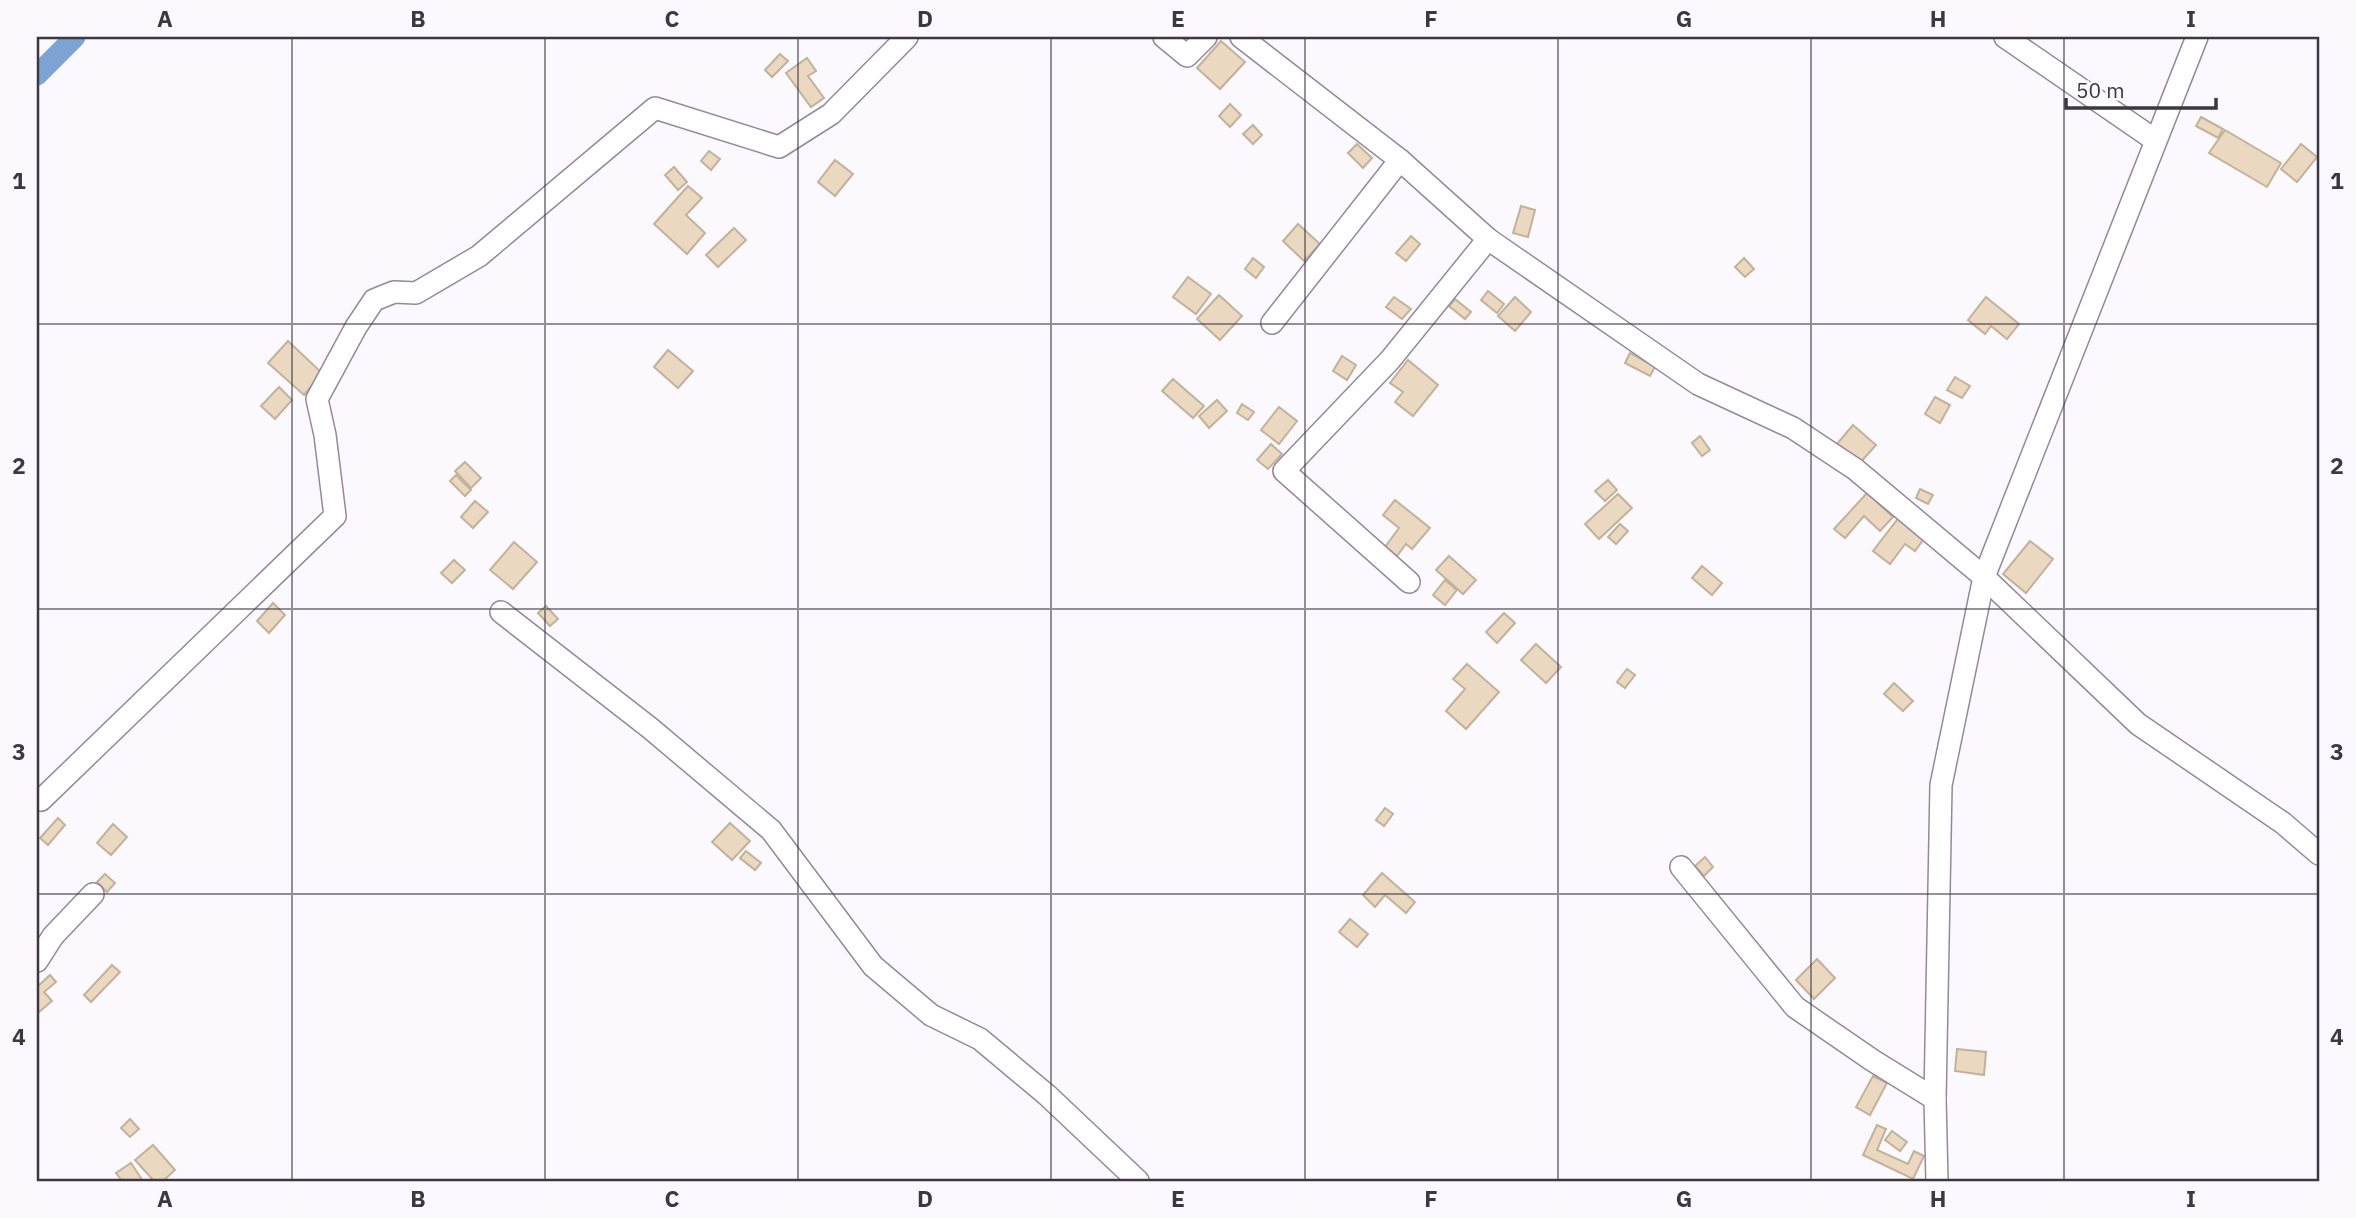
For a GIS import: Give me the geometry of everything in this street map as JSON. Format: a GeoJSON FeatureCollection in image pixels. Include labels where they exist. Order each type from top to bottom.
{"type":"FeatureCollection","features":[{"type":"Feature","properties":{"kind":"street"},"geometry":{"type":"LineString","coordinates":[[41,800],[335,516],[325,435],[317,399],[356,327],[374,300],[394,292],[416,293],[479,256],[655,108],[779,147],[831,114],[907,37]]}},
{"type":"Feature","properties":{"kind":"street"},"geometry":{"type":"LineString","coordinates":[[1164,37],[1187,56],[1206,37]]}},
{"type":"Feature","properties":{"kind":"street"},"geometry":{"type":"LineString","coordinates":[[1241,37],[1401,160],[1488,239],[1698,384],[1793,428],[1855,469],[1984,577],[2138,724],[2283,823],[2319,854]]}},
{"type":"Feature","properties":{"kind":"street"},"geometry":{"type":"LineString","coordinates":[[2005,37],[2155,140]]}},
{"type":"Feature","properties":{"kind":"street"},"geometry":{"type":"LineString","coordinates":[[1937,1181],[1935,1100],[1941,786],[1984,577],[2197,37]]}},
{"type":"Feature","properties":{"kind":"street"},"geometry":{"type":"LineString","coordinates":[[1272,323],[1401,160]]}},
{"type":"Feature","properties":{"kind":"street"},"geometry":{"type":"LineString","coordinates":[[1409,582],[1284,471],[1390,360],[1488,239]]}},
{"type":"Feature","properties":{"kind":"street"},"geometry":{"type":"LineString","coordinates":[[501,612],[650,728],[771,830],[873,966],[931,1015],[980,1039],[1047,1096],[1138,1181]]}},
{"type":"Feature","properties":{"kind":"street"},"geometry":{"type":"LineString","coordinates":[[1681,867],[1795,1007],[1935,1100]]}},
{"type":"Feature","properties":{"kind":"street"},"geometry":{"type":"LineString","coordinates":[[37,961],[53,936],[93,894]]}},
{"type":"Feature","properties":{"kind":"building"},"geometry":{"type":"Polygon","coordinates":[[[1221,41],[1245,62],[1220,89],[1197,68],[1221,41]]]}},
{"type":"Feature","properties":{"kind":"building"},"geometry":{"type":"Polygon","coordinates":[[[780,54],[788,61],[772,77],[765,70],[780,54]]]}},
{"type":"Feature","properties":{"kind":"building"},"geometry":{"type":"Polygon","coordinates":[[[807,58],[816,71],[808,76],[824,98],[811,107],[786,73],[807,58]]]}},
{"type":"Feature","properties":{"kind":"building"},"geometry":{"type":"Polygon","coordinates":[[[1230,104],[1241,115],[1230,127],[1219,116],[1230,104]]]}},
{"type":"Feature","properties":{"kind":"building"},"geometry":{"type":"Polygon","coordinates":[[[2201,117],[2223,129],[2218,138],[2196,126],[2201,117]]]}},
{"type":"Feature","properties":{"kind":"building"},"geometry":{"type":"Polygon","coordinates":[[[1253,125],[1262,135],[1253,144],[1243,134],[1253,125]]]}},
{"type":"Feature","properties":{"kind":"building"},"geometry":{"type":"Polygon","coordinates":[[[2225,130],[2281,163],[2267,187],[2209,153],[2225,130]]]}},
{"type":"Feature","properties":{"kind":"building"},"geometry":{"type":"Polygon","coordinates":[[[1357,144],[1372,158],[1363,168],[1348,153],[1357,144]]]}},
{"type":"Feature","properties":{"kind":"building"},"geometry":{"type":"Polygon","coordinates":[[[2301,144],[2317,157],[2297,182],[2281,169],[2301,144]]]}},
{"type":"Feature","properties":{"kind":"building"},"geometry":{"type":"Polygon","coordinates":[[[709,151],[720,159],[711,170],[701,161],[709,151]]]}},
{"type":"Feature","properties":{"kind":"building"},"geometry":{"type":"Polygon","coordinates":[[[835,160],[853,174],[835,196],[818,182],[835,160]]]}},
{"type":"Feature","properties":{"kind":"building"},"geometry":{"type":"Polygon","coordinates":[[[674,167],[687,182],[678,190],[665,175],[674,167]]]}},
{"type":"Feature","properties":{"kind":"building"},"geometry":{"type":"Polygon","coordinates":[[[688,186],[702,198],[686,215],[705,233],[687,254],[654,224],[688,186]]]}},
{"type":"Feature","properties":{"kind":"building"},"geometry":{"type":"Polygon","coordinates":[[[1521,206],[1535,210],[1528,237],[1513,233],[1521,206]]]}},
{"type":"Feature","properties":{"kind":"building"},"geometry":{"type":"Polygon","coordinates":[[[1298,224],[1320,244],[1304,261],[1283,241],[1298,224]]]}},
{"type":"Feature","properties":{"kind":"building"},"geometry":{"type":"Polygon","coordinates":[[[734,228],[746,240],[718,267],[706,255],[734,228]]]}},
{"type":"Feature","properties":{"kind":"building"},"geometry":{"type":"Polygon","coordinates":[[[1411,236],[1420,244],[1406,261],[1396,253],[1411,236]]]}},
{"type":"Feature","properties":{"kind":"building"},"geometry":{"type":"Polygon","coordinates":[[[1253,258],[1264,267],[1256,278],[1245,269],[1253,258]]]}},
{"type":"Feature","properties":{"kind":"building"},"geometry":{"type":"Polygon","coordinates":[[[1744,258],[1754,269],[1745,277],[1735,267],[1744,258]]]}},
{"type":"Feature","properties":{"kind":"building"},"geometry":{"type":"Polygon","coordinates":[[[1188,277],[1211,294],[1196,314],[1173,297],[1188,277]]]}},
{"type":"Feature","properties":{"kind":"building"},"geometry":{"type":"Polygon","coordinates":[[[1488,291],[1504,304],[1497,313],[1481,300],[1488,291]]]}},
{"type":"Feature","properties":{"kind":"building"},"geometry":{"type":"Polygon","coordinates":[[[1219,295],[1242,316],[1220,340],[1197,319],[1219,295]]]}},
{"type":"Feature","properties":{"kind":"building"},"geometry":{"type":"Polygon","coordinates":[[[1394,297],[1411,309],[1402,319],[1386,307],[1394,297]]]}},
{"type":"Feature","properties":{"kind":"building"},"geometry":{"type":"Polygon","coordinates":[[[1515,297],[1531,312],[1515,331],[1498,316],[1515,297]]]}},
{"type":"Feature","properties":{"kind":"building"},"geometry":{"type":"Polygon","coordinates":[[[1986,297],[2019,324],[2007,339],[1991,326],[1985,334],[1968,320],[1986,297]]]}},
{"type":"Feature","properties":{"kind":"building"},"geometry":{"type":"Polygon","coordinates":[[[1455,299],[1471,312],[1465,319],[1449,306],[1455,299]]]}},
{"type":"Feature","properties":{"kind":"building"},"geometry":{"type":"Polygon","coordinates":[[[288,341],[322,373],[304,395],[268,363],[288,341]]]}},
{"type":"Feature","properties":{"kind":"building"},"geometry":{"type":"Polygon","coordinates":[[[668,350],[693,371],[678,388],[654,367],[668,350]]]}},
{"type":"Feature","properties":{"kind":"building"},"geometry":{"type":"Polygon","coordinates":[[[1630,353],[1655,367],[1650,376],[1625,363],[1630,353]]]}},
{"type":"Feature","properties":{"kind":"building"},"geometry":{"type":"Polygon","coordinates":[[[1342,356],[1356,365],[1347,380],[1333,371],[1342,356]]]}},
{"type":"Feature","properties":{"kind":"building"},"geometry":{"type":"Polygon","coordinates":[[[1408,360],[1438,385],[1413,416],[1395,402],[1403,392],[1390,383],[1408,360]]]}},
{"type":"Feature","properties":{"kind":"building"},"geometry":{"type":"Polygon","coordinates":[[[1955,377],[1970,386],[1962,398],[1947,390],[1955,377]]]}},
{"type":"Feature","properties":{"kind":"building"},"geometry":{"type":"Polygon","coordinates":[[[1173,379],[1204,406],[1193,418],[1162,391],[1173,379]]]}},
{"type":"Feature","properties":{"kind":"building"},"geometry":{"type":"Polygon","coordinates":[[[279,387],[292,400],[275,419],[261,406],[279,387]]]}},
{"type":"Feature","properties":{"kind":"building"},"geometry":{"type":"Polygon","coordinates":[[[1935,397],[1950,405],[1940,423],[1925,414],[1935,397]]]}},
{"type":"Feature","properties":{"kind":"building"},"geometry":{"type":"Polygon","coordinates":[[[1217,400],[1227,411],[1209,428],[1199,416],[1217,400]]]}},
{"type":"Feature","properties":{"kind":"building"},"geometry":{"type":"Polygon","coordinates":[[[1242,404],[1254,412],[1248,420],[1237,413],[1242,404]]]}},
{"type":"Feature","properties":{"kind":"building"},"geometry":{"type":"Polygon","coordinates":[[[1279,407],[1297,421],[1279,444],[1261,430],[1279,407]]]}},
{"type":"Feature","properties":{"kind":"building"},"geometry":{"type":"Polygon","coordinates":[[[1853,425],[1876,445],[1859,464],[1836,445],[1853,425]]]}},
{"type":"Feature","properties":{"kind":"building"},"geometry":{"type":"Polygon","coordinates":[[[1700,436],[1710,450],[1702,456],[1692,443],[1700,436]]]}},
{"type":"Feature","properties":{"kind":"building"},"geometry":{"type":"Polygon","coordinates":[[[1271,444],[1282,454],[1268,469],[1257,460],[1271,444]]]}},
{"type":"Feature","properties":{"kind":"building"},"geometry":{"type":"Polygon","coordinates":[[[465,462],[481,478],[471,488],[455,471],[465,462]]]}},
{"type":"Feature","properties":{"kind":"building"},"geometry":{"type":"Polygon","coordinates":[[[456,475],[471,490],[465,496],[450,481],[456,475]]]}},
{"type":"Feature","properties":{"kind":"building"},"geometry":{"type":"Polygon","coordinates":[[[1608,480],[1617,490],[1605,501],[1595,491],[1608,480]]]}},
{"type":"Feature","properties":{"kind":"building"},"geometry":{"type":"Polygon","coordinates":[[[1920,489],[1933,495],[1928,504],[1916,498],[1920,489]]]}},
{"type":"Feature","properties":{"kind":"building"},"geometry":{"type":"Polygon","coordinates":[[[1867,493],[1893,517],[1880,531],[1864,516],[1845,538],[1834,529],[1867,493]]]}},
{"type":"Feature","properties":{"kind":"building"},"geometry":{"type":"Polygon","coordinates":[[[1618,494],[1632,508],[1599,539],[1585,524],[1618,494]]]}},
{"type":"Feature","properties":{"kind":"building"},"geometry":{"type":"Polygon","coordinates":[[[1395,500],[1430,528],[1412,549],[1406,544],[1397,556],[1385,547],[1399,528],[1383,515],[1395,500]]]}},
{"type":"Feature","properties":{"kind":"building"},"geometry":{"type":"Polygon","coordinates":[[[475,501],[488,512],[473,528],[461,517],[475,501]]]}},
{"type":"Feature","properties":{"kind":"building"},"geometry":{"type":"Polygon","coordinates":[[[1900,516],[1926,536],[1915,551],[1905,544],[1890,564],[1873,551],[1900,516]]]}},
{"type":"Feature","properties":{"kind":"building"},"geometry":{"type":"Polygon","coordinates":[[[1620,524],[1628,531],[1616,544],[1608,537],[1620,524]]]}},
{"type":"Feature","properties":{"kind":"building"},"geometry":{"type":"Polygon","coordinates":[[[2030,541],[2053,559],[2026,593],[2003,574],[2030,541]]]}},
{"type":"Feature","properties":{"kind":"building"},"geometry":{"type":"Polygon","coordinates":[[[514,542],[537,562],[513,589],[490,570],[514,542]]]}},
{"type":"Feature","properties":{"kind":"building"},"geometry":{"type":"Polygon","coordinates":[[[1449,556],[1476,580],[1463,594],[1436,570],[1449,556]]]}},
{"type":"Feature","properties":{"kind":"building"},"geometry":{"type":"Polygon","coordinates":[[[454,560],[465,570],[452,583],[441,573],[454,560]]]}},
{"type":"Feature","properties":{"kind":"building"},"geometry":{"type":"Polygon","coordinates":[[[1702,566],[1722,583],[1712,595],[1692,578],[1702,566]]]}},
{"type":"Feature","properties":{"kind":"building"},"geometry":{"type":"Polygon","coordinates":[[[1445,580],[1457,590],[1445,605],[1433,595],[1445,580]]]}},
{"type":"Feature","properties":{"kind":"building"},"geometry":{"type":"Polygon","coordinates":[[[273,603],[285,615],[269,633],[257,621],[273,603]]]}},
{"type":"Feature","properties":{"kind":"building"},"geometry":{"type":"Polygon","coordinates":[[[546,606],[558,619],[550,626],[538,613],[546,606]]]}},
{"type":"Feature","properties":{"kind":"building"},"geometry":{"type":"Polygon","coordinates":[[[1504,613],[1515,623],[1497,643],[1486,632],[1504,613]]]}},
{"type":"Feature","properties":{"kind":"building"},"geometry":{"type":"Polygon","coordinates":[[[1536,644],[1561,667],[1546,683],[1521,660],[1536,644]]]}},
{"type":"Feature","properties":{"kind":"building"},"geometry":{"type":"Polygon","coordinates":[[[1467,664],[1499,692],[1466,729],[1446,711],[1465,689],[1453,679],[1467,664]]]}},
{"type":"Feature","properties":{"kind":"building"},"geometry":{"type":"Polygon","coordinates":[[[1627,669],[1635,675],[1625,688],[1617,682],[1627,669]]]}},
{"type":"Feature","properties":{"kind":"building"},"geometry":{"type":"Polygon","coordinates":[[[1894,683],[1913,701],[1903,711],[1884,694],[1894,683]]]}},
{"type":"Feature","properties":{"kind":"building"},"geometry":{"type":"Polygon","coordinates":[[[1385,808],[1393,814],[1384,826],[1376,820],[1385,808]]]}},
{"type":"Feature","properties":{"kind":"building"},"geometry":{"type":"Polygon","coordinates":[[[58,818],[65,825],[48,845],[40,838],[58,818]]]}},
{"type":"Feature","properties":{"kind":"building"},"geometry":{"type":"Polygon","coordinates":[[[730,823],[750,841],[732,860],[712,842],[730,823]]]}},
{"type":"Feature","properties":{"kind":"building"},"geometry":{"type":"Polygon","coordinates":[[[113,824],[127,837],[111,855],[97,843],[113,824]]]}},
{"type":"Feature","properties":{"kind":"building"},"geometry":{"type":"Polygon","coordinates":[[[746,851],[761,863],[755,870],[740,858],[746,851]]]}},
{"type":"Feature","properties":{"kind":"building"},"geometry":{"type":"Polygon","coordinates":[[[1705,857],[1713,867],[1704,876],[1695,866],[1705,857]]]}},
{"type":"Feature","properties":{"kind":"building"},"geometry":{"type":"Polygon","coordinates":[[[1382,873],[1415,902],[1406,913],[1385,895],[1375,907],[1363,895],[1382,873]]]}},
{"type":"Feature","properties":{"kind":"building"},"geometry":{"type":"Polygon","coordinates":[[[105,874],[115,883],[107,892],[97,882],[105,874]]]}},
{"type":"Feature","properties":{"kind":"building"},"geometry":{"type":"Polygon","coordinates":[[[1350,919],[1368,934],[1357,947],[1339,932],[1350,919]]]}},
{"type":"Feature","properties":{"kind":"building"},"geometry":{"type":"Polygon","coordinates":[[[1817,959],[1835,978],[1814,999],[1796,980],[1817,959]]]}},
{"type":"Feature","properties":{"kind":"building"},"geometry":{"type":"Polygon","coordinates":[[[112,965],[120,972],[91,1002],[84,995],[112,965]]]}},
{"type":"Feature","properties":{"kind":"building"},"geometry":{"type":"Polygon","coordinates":[[[50,975],[56,982],[44,992],[52,1001],[39,1012],[37,987],[50,975]]]}},
{"type":"Feature","properties":{"kind":"building"},"geometry":{"type":"Polygon","coordinates":[[[1957,1049],[1986,1052],[1984,1075],[1955,1071],[1957,1049]]]}},
{"type":"Feature","properties":{"kind":"building"},"geometry":{"type":"Polygon","coordinates":[[[1873,1076],[1887,1083],[1870,1115],[1856,1107],[1873,1076]]]}},
{"type":"Feature","properties":{"kind":"building"},"geometry":{"type":"Polygon","coordinates":[[[130,1119],[139,1129],[130,1137],[121,1128],[130,1119]]]}},
{"type":"Feature","properties":{"kind":"building"},"geometry":{"type":"Polygon","coordinates":[[[1877,1125],[1886,1129],[1877,1150],[1908,1164],[1914,1151],[1924,1156],[1913,1179],[1863,1155],[1877,1125]]]}},
{"type":"Feature","properties":{"kind":"building"},"geometry":{"type":"Polygon","coordinates":[[[1892,1131],[1907,1142],[1900,1151],[1885,1140],[1892,1131]]]}},
{"type":"Feature","properties":{"kind":"building"},"geometry":{"type":"Polygon","coordinates":[[[153,1145],[175,1170],[163,1181],[154,1181],[135,1160],[153,1145]]]}},
{"type":"Feature","properties":{"kind":"building"},"geometry":{"type":"Polygon","coordinates":[[[131,1163],[143,1181],[122,1181],[116,1173],[131,1163]]]}},
{"type":"Feature","properties":{"kind":"waterway"},"geometry":{"type":"LineString","coordinates":[[37,75],[75,37]]}}]}
